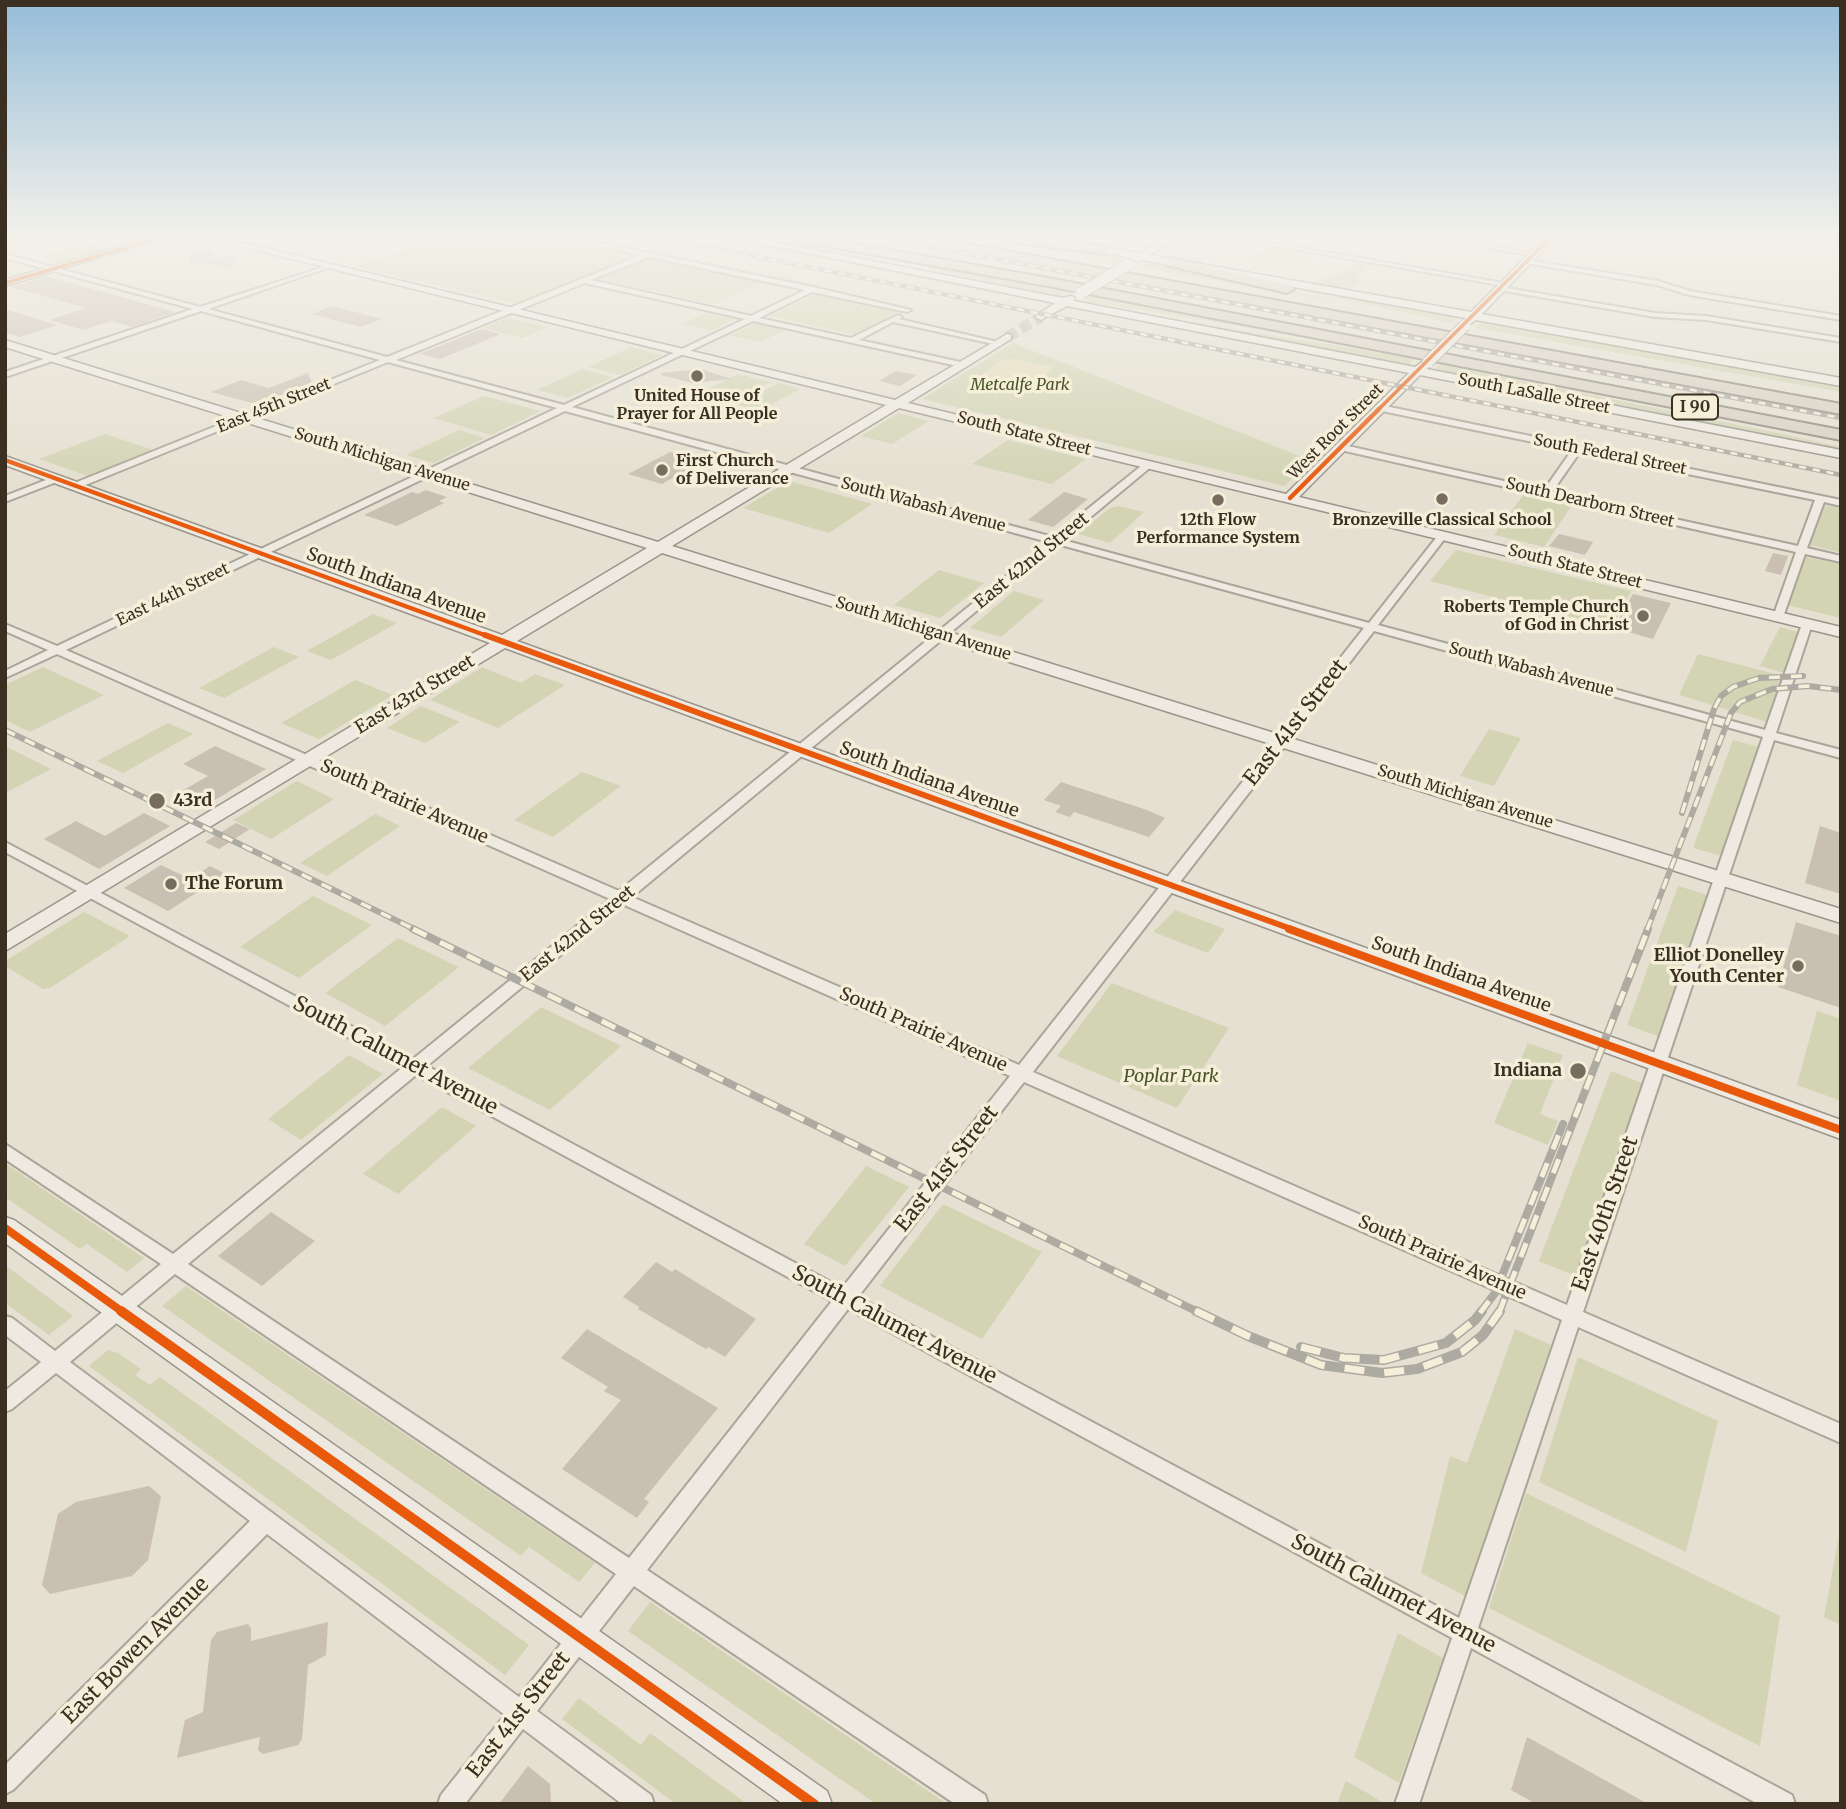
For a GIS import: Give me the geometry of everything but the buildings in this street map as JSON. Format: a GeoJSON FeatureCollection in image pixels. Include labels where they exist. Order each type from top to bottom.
{"type":"FeatureCollection","features":[{"type":"Feature","properties":{"kind":"highway"},"geometry":{"type":"LineString","coordinates":[[1212,321],[1507,371]]}},
{"type":"Feature","properties":{"kind":"highway","name":"I 90"},"geometry":{"type":"LineString","coordinates":[[1244,321],[1841,435]]}},
{"type":"Feature","properties":{"kind":"highway","name":"I 90"},"geometry":{"type":"LineString","coordinates":[[1298,321],[1841,425]]}},
{"type":"Feature","properties":{"kind":"highway","name":"I 90"},"geometry":{"type":"LineString","coordinates":[[1366,321],[1841,409]]}},
{"type":"Feature","properties":{"kind":"highway","name":"I 90"},"geometry":{"type":"LineString","coordinates":[[1429,321],[1588,354],[1841,400]]}},
{"type":"Feature","properties":{"kind":"highway"},"geometry":{"type":"LineString","coordinates":[[1435,321],[1460,327]]}},
{"type":"Feature","properties":{"kind":"highway"},"geometry":{"type":"LineString","coordinates":[[1588,354],[1841,393]]}},
{"type":"Feature","properties":{"kind":"highway"},"geometry":{"type":"LineString","coordinates":[[1548,379],[1586,390],[1841,445]]}},
{"type":"Feature","properties":{"kind":"street"},"geometry":{"type":"LineString","coordinates":[[5,375],[164,321]]}},
{"type":"Feature","properties":{"kind":"street","name":"South Wabash Avenue"},"geometry":{"type":"LineString","coordinates":[[247,321],[1841,754]]}},
{"type":"Feature","properties":{"kind":"street","name":"East 45th Street"},"geometry":{"type":"LineString","coordinates":[[75,486],[484,321]]}},
{"type":"Feature","properties":{"kind":"street","name":"South State Street"},"geometry":{"type":"LineString","coordinates":[[559,321],[1841,632]]}},
{"type":"Feature","properties":{"kind":"street","name":"East 44th Street"},"geometry":{"type":"LineString","coordinates":[[5,675],[745,321]]}},
{"type":"Feature","properties":{"kind":"street"},"geometry":{"type":"LineString","coordinates":[[768,321],[962,365]]}},
{"type":"Feature","properties":{"kind":"street"},"geometry":{"type":"LineString","coordinates":[[853,340],[889,321]]}},
{"type":"Feature","properties":{"kind":"street"},"geometry":{"type":"LineString","coordinates":[[900,321],[1002,340]]}},
{"type":"Feature","properties":{"kind":"street","name":"South LaSalle Street"},"geometry":{"type":"LineString","coordinates":[[1195,321],[1423,366],[1841,454]]}},
{"type":"Feature","properties":{"kind":"street","name":"West Root Street"},"geometry":{"type":"LineString","coordinates":[[1290,498],[1467,321]]}},
{"type":"Feature","properties":{"kind":"street"},"geometry":{"type":"LineString","coordinates":[[1504,321],[1841,382]]}},
{"type":"Feature","properties":{"kind":"street"},"geometry":{"type":"LineString","coordinates":[[1727,321],[1841,340]]}},
{"type":"Feature","properties":{"kind":"street","name":"East 43rd Street"},"geometry":{"type":"LineString","coordinates":[[5,944],[1002,340]]}},
{"type":"Feature","properties":{"kind":"street","name":"South Michigan Avenue"},"geometry":{"type":"LineString","coordinates":[[5,344],[1841,916]]}},
{"type":"Feature","properties":{"kind":"street","name":"South Federal Street"},"geometry":{"type":"LineString","coordinates":[[1380,408],[1841,503]]}},
{"type":"Feature","properties":{"kind":"street","name":"South Dearborn Street"},"geometry":{"type":"LineString","coordinates":[[1339,447],[1841,559]]}},
{"type":"Feature","properties":{"kind":"street"},"geometry":{"type":"LineString","coordinates":[[1547,494],[1578,448]]}},
{"type":"Feature","properties":{"kind":"street","name":"South Indiana Avenue"},"geometry":{"type":"LineString","coordinates":[[5,460],[1841,1130]]}},
{"type":"Feature","properties":{"kind":"street","name":"East 42nd Street"},"geometry":{"type":"LineString","coordinates":[[5,1404],[1149,464]]}},
{"type":"Feature","properties":{"kind":"street"},"geometry":{"type":"LineString","coordinates":[[5,499],[56,479]]}},
{"type":"Feature","properties":{"kind":"street"},"geometry":{"type":"LineString","coordinates":[[1778,617],[1820,499]]}},
{"type":"Feature","properties":{"kind":"street","name":"East 41st Street"},"geometry":{"type":"LineString","coordinates":[[450,1804],[1443,535]]}},
{"type":"Feature","properties":{"kind":"street","name":"East 40th Street"},"geometry":{"type":"LineString","coordinates":[[1407,1804],[1807,624]]}},
{"type":"Feature","properties":{"kind":"street","name":"South Prairie Avenue"},"geometry":{"type":"LineString","coordinates":[[5,626],[1841,1434]]}},
{"type":"Feature","properties":{"kind":"street","name":"South Calumet Avenue"},"geometry":{"type":"LineString","coordinates":[[5,846],[1783,1804]]}},
{"type":"Feature","properties":{"kind":"street"},"geometry":{"type":"LineString","coordinates":[[5,1150],[976,1804]]}},
{"type":"Feature","properties":{"kind":"street"},"geometry":{"type":"LineString","coordinates":[[5,1228],[814,1804]]}},
{"type":"Feature","properties":{"kind":"street"},"geometry":{"type":"LineString","coordinates":[[5,1324],[642,1804]]}},
{"type":"Feature","properties":{"kind":"street","name":"East Bowen Avenue"},"geometry":{"type":"LineString","coordinates":[[5,1782],[266,1520]]}},
{"type":"Feature","properties":{"kind":"green space"},"geometry":{"type":"Polygon","coordinates":[[[499,321],[523,321],[548,327],[522,338],[483,328],[499,321]]]}},
{"type":"Feature","properties":{"kind":"green space"},"geometry":{"type":"Polygon","coordinates":[[[686,321],[730,321],[710,331],[680,324],[686,321]]]}},
{"type":"Feature","properties":{"kind":"green space"},"geometry":{"type":"Polygon","coordinates":[[[794,321],[881,321],[855,335],[794,321]]]}},
{"type":"Feature","properties":{"kind":"green space"},"geometry":{"type":"Polygon","coordinates":[[[1177,321],[1414,359],[1407,366],[1177,321]]]}},
{"type":"Feature","properties":{"kind":"green space"},"geometry":{"type":"Polygon","coordinates":[[[1212,321],[1229,321],[1304,336],[1212,321]]]}},
{"type":"Feature","properties":{"kind":"green space"},"geometry":{"type":"Polygon","coordinates":[[[1482,321],[1491,321],[1841,384],[1841,392],[1476,328],[1482,321]]]}},
{"type":"Feature","properties":{"kind":"green space"},"geometry":{"type":"Polygon","coordinates":[[[755,323],[785,330],[760,342],[730,335],[755,323]]]}},
{"type":"Feature","properties":{"kind":"green space","name":"Metcalfe Park"},"geometry":{"type":"Polygon","coordinates":[[[1013,343],[1310,460],[1285,486],[922,399],[1013,343]]]}},
{"type":"Feature","properties":{"kind":"green space"},"geometry":{"type":"Polygon","coordinates":[[[631,347],[662,355],[620,375],[588,367],[631,347]]]}},
{"type":"Feature","properties":{"kind":"green space"},"geometry":{"type":"Polygon","coordinates":[[[1440,364],[1783,434],[1841,447],[1841,451],[1433,371],[1440,364]]]}},
{"type":"Feature","properties":{"kind":"green space"},"geometry":{"type":"Polygon","coordinates":[[[582,369],[613,377],[568,398],[537,390],[582,369]]]}},
{"type":"Feature","properties":{"kind":"green space"},"geometry":{"type":"Polygon","coordinates":[[[738,374],[771,382],[731,402],[698,394],[738,374]]]}},
{"type":"Feature","properties":{"kind":"green space"},"geometry":{"type":"Polygon","coordinates":[[[778,383],[800,389],[760,411],[738,405],[778,383]]]}},
{"type":"Feature","properties":{"kind":"green space"},"geometry":{"type":"Polygon","coordinates":[[[484,396],[541,411],[491,435],[433,418],[484,396]]]}},
{"type":"Feature","properties":{"kind":"green space"},"geometry":{"type":"Polygon","coordinates":[[[898,413],[929,421],[892,444],[861,436],[898,413]]]}},
{"type":"Feature","properties":{"kind":"green space"},"geometry":{"type":"Polygon","coordinates":[[[459,430],[485,438],[433,463],[406,455],[459,430]]]}},
{"type":"Feature","properties":{"kind":"green space"},"geometry":{"type":"Polygon","coordinates":[[[105,434],[153,450],[88,476],[39,459],[105,434]]]}},
{"type":"Feature","properties":{"kind":"green space"},"geometry":{"type":"Polygon","coordinates":[[[1008,440],[1086,459],[1052,484],[972,464],[1008,440]]]}},
{"type":"Feature","properties":{"kind":"green space"},"geometry":{"type":"Polygon","coordinates":[[[789,481],[872,504],[829,533],[743,508],[789,481]]]}},
{"type":"Feature","properties":{"kind":"green space"},"geometry":{"type":"Polygon","coordinates":[[[1524,494],[1572,505],[1544,547],[1494,535],[1524,494]]]}},
{"type":"Feature","properties":{"kind":"green space"},"geometry":{"type":"Polygon","coordinates":[[[1823,505],[1841,508],[1841,553],[1810,545],[1823,505]]]}},
{"type":"Feature","properties":{"kind":"green space"},"geometry":{"type":"Polygon","coordinates":[[[1118,506],[1144,512],[1110,543],[1078,534],[1110,508],[1118,506]]]}},
{"type":"Feature","properties":{"kind":"green space"},"geometry":{"type":"Polygon","coordinates":[[[1456,550],[1631,591],[1612,627],[1430,581],[1456,550]]]}},
{"type":"Feature","properties":{"kind":"green space"},"geometry":{"type":"Polygon","coordinates":[[[1805,557],[1841,564],[1841,618],[1787,605],[1805,557]]]}},
{"type":"Feature","properties":{"kind":"green space"},"geometry":{"type":"Polygon","coordinates":[[[939,570],[984,583],[940,618],[894,605],[939,570]]]}},
{"type":"Feature","properties":{"kind":"green space"},"geometry":{"type":"Polygon","coordinates":[[[1014,591],[1044,600],[1001,637],[970,628],[1014,591]]]}},
{"type":"Feature","properties":{"kind":"green space"},"geometry":{"type":"Polygon","coordinates":[[[373,614],[397,623],[331,660],[307,651],[373,614]]]}},
{"type":"Feature","properties":{"kind":"green space"},"geometry":{"type":"Polygon","coordinates":[[[1780,627],[1798,632],[1784,673],[1760,666],[1780,627]]]}},
{"type":"Feature","properties":{"kind":"green space"},"geometry":{"type":"Polygon","coordinates":[[[274,647],[299,657],[224,698],[199,688],[274,647]]]}},
{"type":"Feature","properties":{"kind":"green space"},"geometry":{"type":"Polygon","coordinates":[[[1698,654],[1783,676],[1767,722],[1679,695],[1698,654]]]}},
{"type":"Feature","properties":{"kind":"green space"},"geometry":{"type":"Polygon","coordinates":[[[43,667],[104,695],[30,732],[5,720],[5,685],[43,667]]]}},
{"type":"Feature","properties":{"kind":"green space"},"geometry":{"type":"Polygon","coordinates":[[[482,667],[521,683],[535,674],[565,685],[498,728],[430,700],[482,667]]]}},
{"type":"Feature","properties":{"kind":"green space"},"geometry":{"type":"Polygon","coordinates":[[[355,680],[393,695],[319,739],[281,723],[355,680]]]}},
{"type":"Feature","properties":{"kind":"green space"},"geometry":{"type":"Polygon","coordinates":[[[421,706],[460,722],[425,743],[387,728],[421,706]]]}},
{"type":"Feature","properties":{"kind":"green space"},"geometry":{"type":"Polygon","coordinates":[[[168,723],[193,734],[123,773],[97,761],[168,723]]]}},
{"type":"Feature","properties":{"kind":"green space"},"geometry":{"type":"Polygon","coordinates":[[[1489,729],[1521,738],[1494,786],[1460,776],[1489,729]]]}},
{"type":"Feature","properties":{"kind":"green space"},"geometry":{"type":"Polygon","coordinates":[[[1733,740],[1759,747],[1722,856],[1693,848],[1733,740]]]}},
{"type":"Feature","properties":{"kind":"green space"},"geometry":{"type":"Polygon","coordinates":[[[5,746],[51,769],[5,793],[5,746]]]}},
{"type":"Feature","properties":{"kind":"green space"},"geometry":{"type":"Polygon","coordinates":[[[582,772],[621,786],[553,837],[514,820],[582,772]]]}},
{"type":"Feature","properties":{"kind":"green space"},"geometry":{"type":"Polygon","coordinates":[[[297,781],[334,799],[271,839],[233,820],[297,781]]]}},
{"type":"Feature","properties":{"kind":"green space"},"geometry":{"type":"Polygon","coordinates":[[[375,814],[400,826],[327,876],[300,863],[375,814]]]}},
{"type":"Feature","properties":{"kind":"green space"},"geometry":{"type":"Polygon","coordinates":[[[1678,886],[1708,895],[1658,1036],[1627,1025],[1678,886]]]}},
{"type":"Feature","properties":{"kind":"green space"},"geometry":{"type":"Polygon","coordinates":[[[313,896],[372,925],[299,978],[240,947],[313,896]]]}},
{"type":"Feature","properties":{"kind":"green space"},"geometry":{"type":"Polygon","coordinates":[[[1175,910],[1225,929],[1208,953],[1153,932],[1175,910]]]}},
{"type":"Feature","properties":{"kind":"green space"},"geometry":{"type":"Polygon","coordinates":[[[84,912],[130,936],[50,988],[43,989],[5,966],[5,961],[84,912]]]}},
{"type":"Feature","properties":{"kind":"green space"},"geometry":{"type":"Polygon","coordinates":[[[398,938],[459,967],[385,1026],[325,993],[398,938]]]}},
{"type":"Feature","properties":{"kind":"green space","name":"Poplar Park"},"geometry":{"type":"Polygon","coordinates":[[[1112,983],[1229,1028],[1177,1108],[1057,1056],[1112,983]]]}},
{"type":"Feature","properties":{"kind":"green space"},"geometry":{"type":"Polygon","coordinates":[[[541,1007],[621,1046],[550,1110],[468,1068],[541,1007]]]}},
{"type":"Feature","properties":{"kind":"green space"},"geometry":{"type":"Polygon","coordinates":[[[1817,1011],[1841,1019],[1841,1101],[1797,1085],[1817,1011]]]}},
{"type":"Feature","properties":{"kind":"green space"},"geometry":{"type":"Polygon","coordinates":[[[1528,1043],[1563,1055],[1540,1114],[1558,1121],[1548,1145],[1494,1123],[1528,1043]]]}},
{"type":"Feature","properties":{"kind":"green space"},"geometry":{"type":"Polygon","coordinates":[[[349,1055],[383,1074],[301,1140],[268,1119],[349,1055]]]}},
{"type":"Feature","properties":{"kind":"green space"},"geometry":{"type":"Polygon","coordinates":[[[1611,1071],[1642,1083],[1576,1276],[1539,1261],[1611,1071]]]}},
{"type":"Feature","properties":{"kind":"green space"},"geometry":{"type":"Polygon","coordinates":[[[442,1107],[476,1126],[398,1194],[363,1174],[442,1107]]]}},
{"type":"Feature","properties":{"kind":"green space"},"geometry":{"type":"Polygon","coordinates":[[[5,1163],[144,1258],[127,1272],[87,1244],[80,1249],[5,1197],[5,1163]]]}},
{"type":"Feature","properties":{"kind":"green space"},"geometry":{"type":"Polygon","coordinates":[[[866,1166],[909,1187],[845,1266],[804,1244],[866,1166]]]}},
{"type":"Feature","properties":{"kind":"green space"},"geometry":{"type":"Polygon","coordinates":[[[943,1204],[1042,1252],[982,1339],[880,1286],[943,1204]]]}},
{"type":"Feature","properties":{"kind":"green space"},"geometry":{"type":"Polygon","coordinates":[[[5,1265],[73,1316],[49,1335],[5,1303],[5,1265]]]}},
{"type":"Feature","properties":{"kind":"green space"},"geometry":{"type":"Polygon","coordinates":[[[186,1286],[595,1563],[579,1582],[529,1547],[521,1556],[162,1306],[186,1286]]]}},
{"type":"Feature","properties":{"kind":"green space"},"geometry":{"type":"Polygon","coordinates":[[[1515,1329],[1551,1345],[1465,1596],[1421,1573],[1450,1456],[1467,1463],[1515,1329]]]}},
{"type":"Feature","properties":{"kind":"green space"},"geometry":{"type":"Polygon","coordinates":[[[108,1350],[118,1353],[141,1369],[135,1375],[150,1385],[160,1377],[529,1645],[505,1675],[89,1366],[108,1350]]]}},
{"type":"Feature","properties":{"kind":"green space"},"geometry":{"type":"Polygon","coordinates":[[[1578,1357],[1718,1421],[1686,1552],[1539,1482],[1578,1357]]]}},
{"type":"Feature","properties":{"kind":"green space"},"geometry":{"type":"Polygon","coordinates":[[[1526,1493],[1780,1616],[1760,1746],[1489,1608],[1526,1493]]]}},
{"type":"Feature","properties":{"kind":"green space"},"geometry":{"type":"Polygon","coordinates":[[[1841,1525],[1841,1625],[1824,1617],[1841,1525]]]}},
{"type":"Feature","properties":{"kind":"green space"},"geometry":{"type":"Polygon","coordinates":[[[650,1602],[947,1804],[876,1804],[628,1631],[650,1602]]]}},
{"type":"Feature","properties":{"kind":"green space"},"geometry":{"type":"Polygon","coordinates":[[[1398,1633],[1443,1658],[1399,1783],[1354,1757],[1398,1633]]]}},
{"type":"Feature","properties":{"kind":"green space"},"geometry":{"type":"Polygon","coordinates":[[[579,1698],[641,1745],[650,1733],[747,1804],[676,1804],[562,1719],[579,1698]]]}},
{"type":"Feature","properties":{"kind":"green space"},"geometry":{"type":"Polygon","coordinates":[[[1346,1781],[1369,1794],[1385,1804],[1337,1804],[1346,1781]]]}},
{"type":"Feature","properties":{"kind":"sand"},"geometry":{"type":"Polygon","coordinates":[[[1013,359],[1053,367],[1042,378],[1019,381],[982,374],[1003,360],[1013,359]]]}},
{"type":"Feature","properties":{"kind":"tunnel"},"geometry":{"type":"LineString","coordinates":[[1007,337],[1033,321]]}},
{"type":"Feature","properties":{"kind":"railway"},"geometry":{"type":"LineString","coordinates":[[1079,321],[1841,475]]}},
{"type":"Feature","properties":{"kind":"railway"},"geometry":{"type":"LineString","coordinates":[[1327,321],[1841,418]]}},
{"type":"Feature","properties":{"kind":"railway"},"geometry":{"type":"LineString","coordinates":[[1682,813],[1714,709],[1721,696],[1733,687],[1759,678],[1803,676]]}},
{"type":"Feature","properties":{"kind":"railway"},"geometry":{"type":"LineString","coordinates":[[1647,930],[1731,713],[1740,702],[1772,689],[1808,686],[1841,690]]}},
{"type":"Feature","properties":{"kind":"railway"},"geometry":{"type":"LineString","coordinates":[[5,730],[416,930]]}},
{"type":"Feature","properties":{"kind":"railway"},"geometry":{"type":"LineString","coordinates":[[413,929],[1200,1313]]}},
{"type":"Feature","properties":{"kind":"railway"},"geometry":{"type":"LineString","coordinates":[[1500,1312],[1648,929]]}},
{"type":"Feature","properties":{"kind":"railway"},"geometry":{"type":"LineString","coordinates":[[1480,1313],[1495,1293],[1563,1124]]}},
{"type":"Feature","properties":{"kind":"railway"},"geometry":{"type":"LineString","coordinates":[[1196,1311],[1248,1336],[1321,1365],[1382,1373],[1417,1369],[1462,1352],[1483,1335],[1500,1312]]}},
{"type":"Feature","properties":{"kind":"railway"},"geometry":{"type":"LineString","coordinates":[[1301,1347],[1344,1358],[1384,1360],[1446,1343],[1482,1311]]}},
{"type":"Feature","properties":{"kind":"cycle path"},"geometry":{"type":"LineString","coordinates":[[1290,498],[1467,321]]}},
{"type":"Feature","properties":{"kind":"cycle path"},"geometry":{"type":"LineString","coordinates":[[5,460],[1841,1130]]}},
{"type":"Feature","properties":{"kind":"cycle path"},"geometry":{"type":"LineString","coordinates":[[5,1228],[814,1804]]}},
{"type":"Feature","properties":{"kind":"place","name":"United House of Prayer for All People"},"geometry":{"type":"Point","coordinates":[697,376]}},
{"type":"Feature","properties":{"kind":"place","name":"First Church of Deliverance"},"geometry":{"type":"Point","coordinates":[662,470]}},
{"type":"Feature","properties":{"kind":"place","name":"Bronzeville Classical School"},"geometry":{"type":"Point","coordinates":[1442,499]}},
{"type":"Feature","properties":{"kind":"place","name":"12th Flow Performance System"},"geometry":{"type":"Point","coordinates":[1218,500]}},
{"type":"Feature","properties":{"kind":"place","name":"Roberts Temple Church of God in Christ"},"geometry":{"type":"Point","coordinates":[1643,616]}},
{"type":"Feature","properties":{"kind":"place","name":"43rd"},"geometry":{"type":"Point","coordinates":[157,801]}},
{"type":"Feature","properties":{"kind":"place","name":"The Forum"},"geometry":{"type":"Point","coordinates":[171,884]}},
{"type":"Feature","properties":{"kind":"place","name":"Elliot Donelley Youth Center"},"geometry":{"type":"Point","coordinates":[1798,966]}},
{"type":"Feature","properties":{"kind":"place","name":"Indiana"},"geometry":{"type":"Point","coordinates":[1578,1071]}}]}
